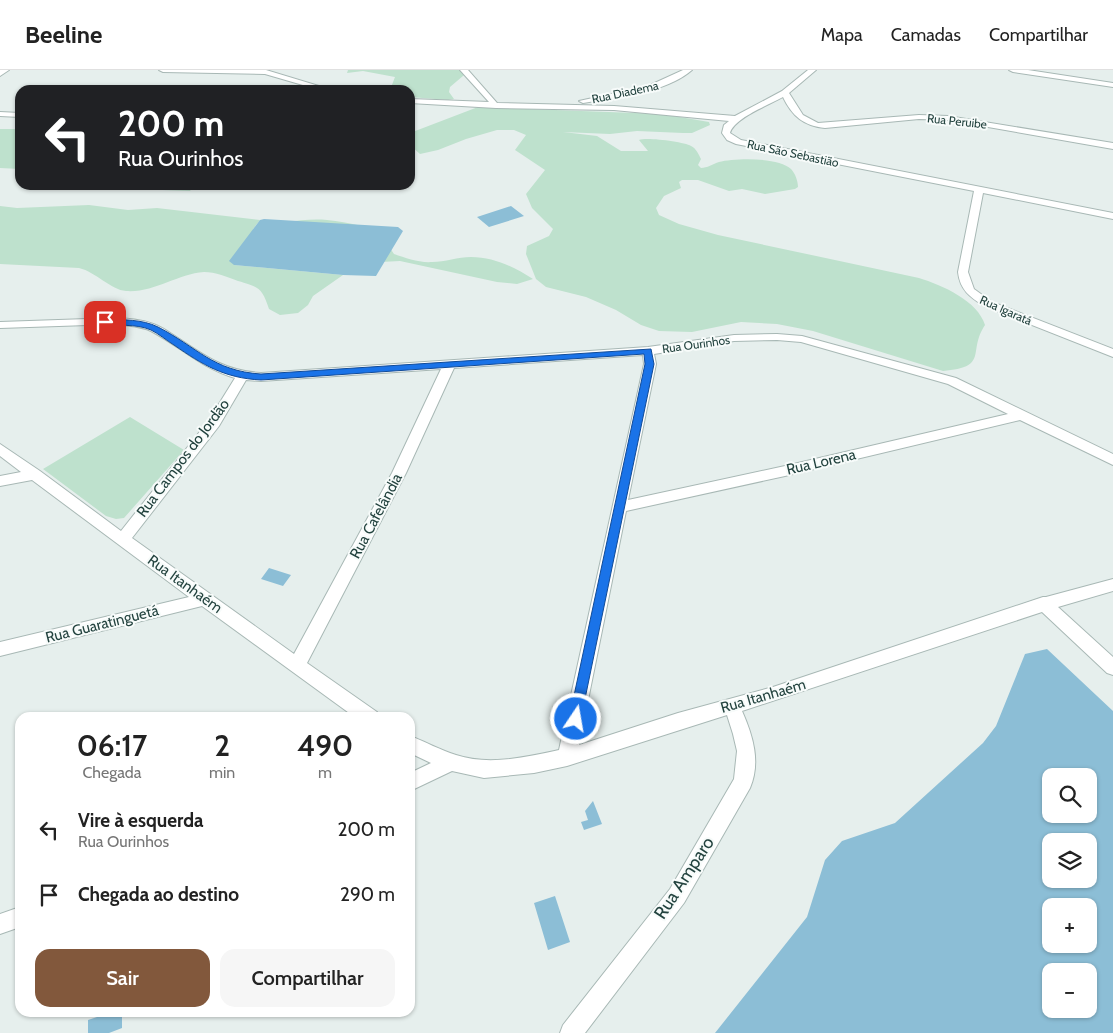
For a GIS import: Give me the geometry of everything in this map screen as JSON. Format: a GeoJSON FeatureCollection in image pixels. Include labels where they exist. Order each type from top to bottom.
{"type":"FeatureCollection","features":[{"type":"Feature","properties":{"kind":"street"},"geometry":{"type":"LineString","coordinates":[[0,74],[5,70]]}},
{"type":"Feature","properties":{"kind":"street"},"geometry":{"type":"LineString","coordinates":[[162,70],[266,71],[312,85]]}},
{"type":"Feature","properties":{"kind":"street"},"geometry":{"type":"LineString","coordinates":[[464,70],[496,106]]}},
{"type":"Feature","properties":{"kind":"street","name":"Rua Diadema"},"geometry":{"type":"LineString","coordinates":[[560,106],[657,86],[673,80],[688,70]]}},
{"type":"Feature","properties":{"kind":"street"},"geometry":{"type":"LineString","coordinates":[[736,119],[785,93],[812,70]]}},
{"type":"Feature","properties":{"kind":"street"},"geometry":{"type":"LineString","coordinates":[[1013,70],[1113,85]]}},
{"type":"Feature","properties":{"kind":"street","name":"Rua Peruibe"},"geometry":{"type":"LineString","coordinates":[[785,93],[803,121],[813,125],[825,126],[919,117],[948,118],[1113,146]]}},
{"type":"Feature","properties":{"kind":"street","name":"Rua São Sebastião"},"geometry":{"type":"LineString","coordinates":[[415,101],[678,112],[736,119]]}},
{"type":"Feature","properties":{"kind":"street"},"geometry":{"type":"LineString","coordinates":[[763,104],[794,108]]}},
{"type":"Feature","properties":{"kind":"street"},"geometry":{"type":"LineString","coordinates":[[0,114],[15,115]]}},
{"type":"Feature","properties":{"kind":"street","name":"Rua São Sebastião"},"geometry":{"type":"LineString","coordinates":[[736,119],[728,125],[726,133],[730,138],[739,142],[1113,216]]}},
{"type":"Feature","properties":{"kind":"street","name":"Rua Igaratá"},"geometry":{"type":"LineString","coordinates":[[979,191],[963,272],[964,284],[971,294],[988,304],[1113,353]]}},
{"type":"Feature","properties":{"kind":"street","name":"Rua Ourinhos"},"geometry":{"type":"LineString","coordinates":[[0,325],[116,321],[137,323],[154,328],[206,362],[222,370],[242,376],[283,376],[648,351],[734,338],[777,337],[802,339],[952,381],[1113,460]]}},
{"type":"Feature","properties":{"kind":"street"},"geometry":{"type":"LineString","coordinates":[[568,757],[650,364],[648,351]]}},
{"type":"Feature","properties":{"kind":"street","name":"Rua Cafelândia"},"geometry":{"type":"LineString","coordinates":[[297,665],[399,473],[449,364]]}},
{"type":"Feature","properties":{"kind":"street","name":"Rua Campos do Jordão"},"geometry":{"type":"LineString","coordinates":[[122,540],[214,422],[242,376]]}},
{"type":"Feature","properties":{"kind":"street","name":"Rua Lorena"},"geometry":{"type":"LineString","coordinates":[[619,507],[785,471],[1022,415]]}},
{"type":"Feature","properties":{"kind":"street","name":"Rua Itanhaém"},"geometry":{"type":"LineString","coordinates":[[0,449],[122,540],[363,712]]}},
{"type":"Feature","properties":{"kind":"street"},"geometry":{"type":"LineString","coordinates":[[0,481],[35,474]]}},
{"type":"Feature","properties":{"kind":"street","name":"Rua Itanhaém"},"geometry":{"type":"LineString","coordinates":[[415,746],[450,763],[483,769],[524,766],[568,757],[648,730],[784,691],[1043,604],[1113,585]]}},
{"type":"Feature","properties":{"kind":"street","name":"Rua Guaratinguetá"},"geometry":{"type":"LineString","coordinates":[[0,649],[205,599]]}},
{"type":"Feature","properties":{"kind":"street"},"geometry":{"type":"LineString","coordinates":[[1043,604],[1113,668]]}},
{"type":"Feature","properties":{"kind":"street","name":"Rua Amparo"},"geometry":{"type":"LineString","coordinates":[[570,1033],[677,896],[743,782],[747,763],[746,741],[732,705]]}},
{"type":"Feature","properties":{"kind":"street"},"geometry":{"type":"LineString","coordinates":[[415,780],[450,763]]}},
{"type":"Feature","properties":{"kind":"street"},"geometry":{"type":"LineString","coordinates":[[0,924],[15,919]]}},
{"type":"Feature","properties":{"kind":"green space"},"geometry":{"type":"Polygon","coordinates":[[[348,70],[470,70],[450,87],[449,92],[454,99],[448,100],[415,97],[415,85],[392,85],[395,77],[363,71],[347,73],[348,70]]]}},
{"type":"Feature","properties":{"kind":"green space"},"geometry":{"type":"Polygon","coordinates":[[[478,107],[662,114],[709,122],[710,125],[692,133],[637,131],[610,134],[563,132],[597,136],[621,151],[648,151],[639,140],[643,139],[687,144],[696,150],[701,159],[698,165],[701,168],[719,162],[746,159],[767,160],[785,165],[791,169],[796,177],[798,187],[795,189],[765,194],[742,189],[729,191],[698,180],[682,180],[679,182],[681,188],[664,196],[656,208],[659,215],[679,224],[718,235],[919,278],[938,285],[967,301],[981,316],[985,325],[977,343],[975,357],[967,366],[943,371],[813,331],[777,324],[741,322],[692,332],[659,331],[641,325],[616,310],[586,297],[546,287],[536,279],[526,254],[527,246],[549,236],[553,229],[532,208],[526,194],[545,170],[515,150],[526,135],[514,130],[497,130],[438,150],[420,154],[415,150],[415,131],[478,107]]]}},
{"type":"Feature","properties":{"kind":"green space"},"geometry":{"type":"Polygon","coordinates":[[[0,129],[15,129],[15,169],[0,168],[0,129]]]}},
{"type":"Feature","properties":{"kind":"green space"},"geometry":{"type":"Polygon","coordinates":[[[89,205],[128,210],[157,208],[260,220],[253,229],[290,222],[318,220],[337,221],[391,230],[401,229],[389,235],[388,245],[394,254],[427,262],[479,257],[511,267],[533,279],[517,284],[497,282],[400,261],[342,264],[234,265],[343,275],[313,296],[308,305],[298,313],[280,315],[269,309],[259,289],[213,273],[194,273],[146,289],[126,291],[115,288],[79,268],[0,264],[0,206],[17,208],[89,205]]]}},
{"type":"Feature","properties":{"kind":"green space"},"geometry":{"type":"Polygon","coordinates":[[[130,417],[184,450],[124,518],[116,519],[106,516],[43,469],[130,417]]]}},
{"type":"Feature","properties":{"kind":"water"},"geometry":{"type":"Polygon","coordinates":[[[511,206],[524,216],[489,227],[477,217],[511,206]]]}},
{"type":"Feature","properties":{"kind":"water"},"geometry":{"type":"Polygon","coordinates":[[[260,220],[398,227],[403,231],[376,276],[343,275],[234,265],[229,261],[260,220]]]}},
{"type":"Feature","properties":{"kind":"water"},"geometry":{"type":"Polygon","coordinates":[[[269,568],[291,575],[283,586],[261,579],[269,568]]]}},
{"type":"Feature","properties":{"kind":"water"},"geometry":{"type":"Polygon","coordinates":[[[1047,649],[1113,711],[1113,1033],[715,1033],[807,917],[825,860],[842,841],[895,823],[983,743],[996,726],[1025,654],[1047,649]]]}},
{"type":"Feature","properties":{"kind":"water"},"geometry":{"type":"Polygon","coordinates":[[[593,801],[602,824],[584,830],[581,822],[588,820],[585,811],[593,801]]]}},
{"type":"Feature","properties":{"kind":"water"},"geometry":{"type":"Polygon","coordinates":[[[555,896],[570,942],[548,950],[534,903],[555,896]]]}},
{"type":"Feature","properties":{"kind":"water"},"geometry":{"type":"Polygon","coordinates":[[[97,1017],[122,1017],[122,1028],[109,1033],[88,1033],[88,1020],[97,1017]]]}},
{"type":"Feature","properties":{"kind":"route"},"geometry":{"type":"LineString","coordinates":[[105,322],[137,323],[154,328],[206,362],[222,370],[242,376],[261,377],[648,351],[650,364],[576,719]]}}]}
